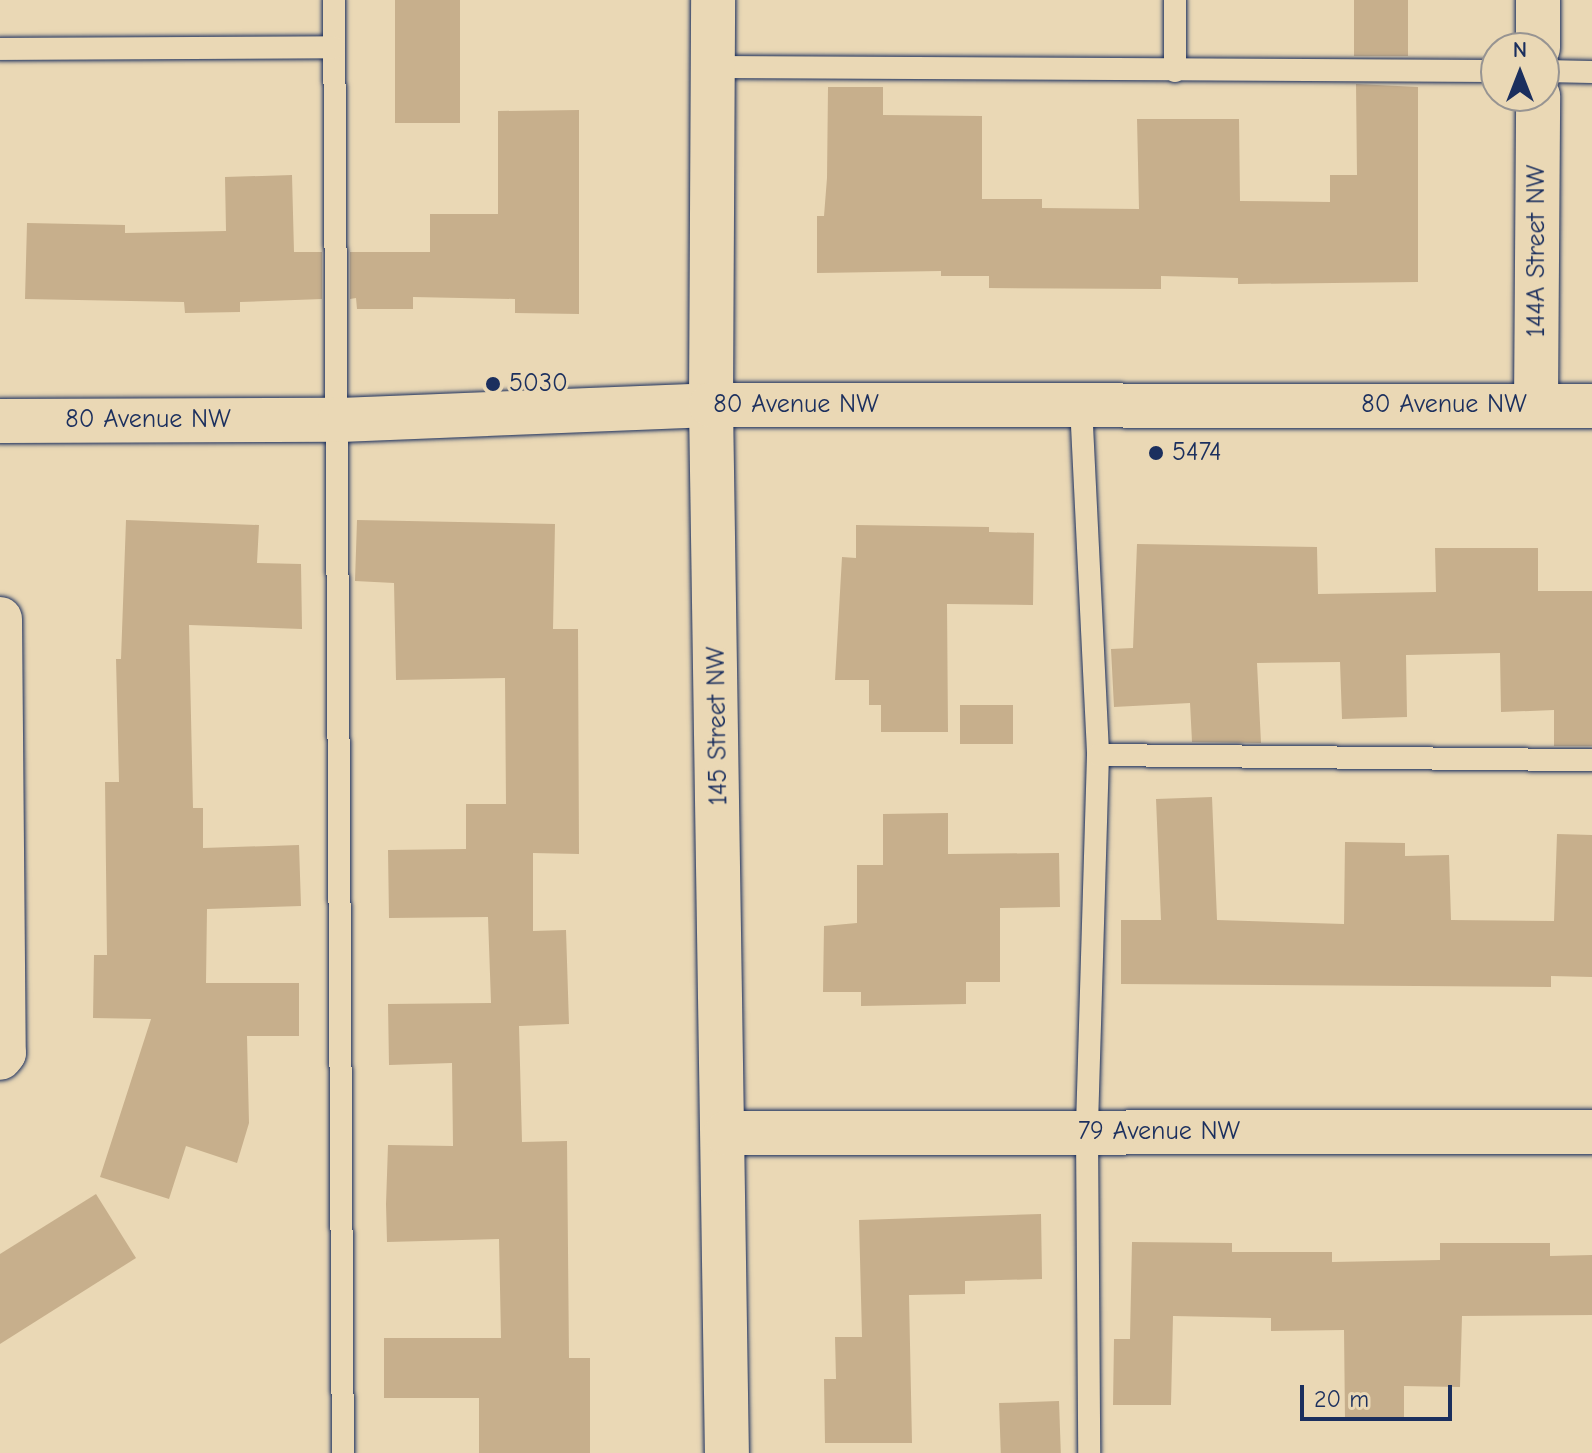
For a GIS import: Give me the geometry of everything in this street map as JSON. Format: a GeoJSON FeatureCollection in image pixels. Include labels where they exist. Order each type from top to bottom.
{"type":"FeatureCollection","features":[{"type":"Feature","properties":{"kind":"street","name":"145 Street NW"},"geometry":{"type":"LineString","coordinates":[[713,0],[711,405],[726,1133],[727,1453]]}},
{"type":"Feature","properties":{"kind":"street"},"geometry":{"type":"LineString","coordinates":[[1538,0],[1538,32]]}},
{"type":"Feature","properties":{"kind":"street","name":"144A Street NW"},"geometry":{"type":"LineString","coordinates":[[1536,405],[1538,112]]}},
{"type":"Feature","properties":{"kind":"street","name":"80 Avenue NW"},"geometry":{"type":"LineString","coordinates":[[0,421],[340,420],[711,405],[1592,406]]}},
{"type":"Feature","properties":{"kind":"street"},"geometry":{"type":"LineString","coordinates":[[0,619],[4,1053],[0,1058]]}},
{"type":"Feature","properties":{"kind":"street","name":"79 Avenue NW"},"geometry":{"type":"LineString","coordinates":[[726,1133],[1592,1132]]}},
{"type":"Feature","properties":{"kind":"lane"},"geometry":{"type":"LineString","coordinates":[[334,0],[340,420],[343,1453]]}},
{"type":"Feature","properties":{"kind":"lane"},"geometry":{"type":"LineString","coordinates":[[1175,0],[1175,71]]}},
{"type":"Feature","properties":{"kind":"lane"},"geometry":{"type":"LineString","coordinates":[[0,49],[334,47]]}},
{"type":"Feature","properties":{"kind":"lane"},"geometry":{"type":"LineString","coordinates":[[715,67],[1480,71]]}},
{"type":"Feature","properties":{"kind":"lane"},"geometry":{"type":"LineString","coordinates":[[1560,71],[1592,72]]}},
{"type":"Feature","properties":{"kind":"lane"},"geometry":{"type":"LineString","coordinates":[[1081,405],[1098,755],[1087,1132],[1089,1453]]}},
{"type":"Feature","properties":{"kind":"lane"},"geometry":{"type":"LineString","coordinates":[[1098,755],[1592,760]]}},
{"type":"Feature","properties":{"kind":"building"},"geometry":{"type":"Polygon","coordinates":[[[395,0],[460,0],[460,123],[395,123],[395,0]]]}},
{"type":"Feature","properties":{"kind":"building"},"geometry":{"type":"Polygon","coordinates":[[[1354,0],[1408,0],[1408,56],[1354,56],[1354,0]]]}},
{"type":"Feature","properties":{"kind":"building"},"geometry":{"type":"Polygon","coordinates":[[[1356,84],[1418,87],[1418,282],[1238,284],[1238,278],[1161,276],[1161,289],[989,288],[989,276],[941,276],[941,271],[817,273],[817,216],[824,216],[827,178],[828,87],[883,87],[883,115],[982,116],[982,199],[1042,199],[1042,208],[1139,209],[1137,119],[1239,119],[1240,201],[1330,202],[1330,175],[1357,175],[1356,84]]]}},
{"type":"Feature","properties":{"kind":"building"},"geometry":{"type":"Polygon","coordinates":[[[579,110],[579,314],[515,313],[515,299],[413,297],[413,309],[357,309],[356,298],[350,299],[350,252],[430,252],[430,214],[498,214],[498,111],[579,110]]]}},
{"type":"Feature","properties":{"kind":"building"},"geometry":{"type":"Polygon","coordinates":[[[292,175],[294,252],[322,252],[322,299],[240,302],[240,312],[185,313],[184,302],[25,299],[27,223],[125,225],[125,233],[226,231],[225,177],[292,175]]]}},
{"type":"Feature","properties":{"kind":"building"},"geometry":{"type":"Polygon","coordinates":[[[126,520],[259,525],[257,563],[301,564],[302,629],[189,625],[193,808],[203,808],[203,848],[299,845],[301,906],[207,909],[206,983],[299,983],[299,1036],[247,1036],[249,1123],[237,1163],[186,1146],[169,1199],[100,1177],[151,1019],[93,1018],[94,955],[107,955],[105,782],[119,782],[116,659],[121,659],[126,520]]]}},
{"type":"Feature","properties":{"kind":"building"},"geometry":{"type":"Polygon","coordinates":[[[357,520],[555,524],[553,629],[578,629],[579,854],[533,853],[533,931],[566,930],[569,1024],[519,1026],[522,1142],[567,1141],[569,1358],[590,1358],[590,1453],[479,1453],[479,1398],[384,1398],[384,1338],[501,1338],[499,1239],[387,1242],[388,1145],[453,1146],[452,1063],[389,1065],[388,1004],[491,1003],[488,917],[389,918],[388,850],[466,849],[466,804],[506,804],[505,678],[396,680],[394,583],[355,581],[357,520]]]}},
{"type":"Feature","properties":{"kind":"building"},"geometry":{"type":"Polygon","coordinates":[[[856,525],[989,527],[989,532],[1034,533],[1033,605],[947,604],[948,732],[881,732],[881,705],[869,705],[869,680],[835,680],[842,557],[856,558],[856,525]]]}},
{"type":"Feature","properties":{"kind":"building"},"geometry":{"type":"Polygon","coordinates":[[[1137,544],[1317,547],[1318,594],[1436,592],[1435,548],[1538,548],[1538,591],[1592,591],[1592,746],[1554,746],[1554,710],[1501,712],[1500,653],[1406,655],[1407,717],[1342,719],[1340,662],[1257,663],[1261,743],[1192,742],[1190,703],[1114,707],[1111,649],[1133,648],[1137,544]]]}},
{"type":"Feature","properties":{"kind":"building"},"geometry":{"type":"Polygon","coordinates":[[[960,705],[1013,705],[1013,744],[960,744],[960,705]]]}},
{"type":"Feature","properties":{"kind":"building"},"geometry":{"type":"Polygon","coordinates":[[[1212,797],[1217,920],[1344,924],[1345,842],[1405,843],[1405,856],[1449,855],[1451,920],[1554,921],[1557,834],[1592,835],[1592,977],[1551,976],[1551,987],[1121,984],[1121,920],[1161,920],[1156,799],[1212,797]]]}},
{"type":"Feature","properties":{"kind":"building"},"geometry":{"type":"Polygon","coordinates":[[[948,813],[948,854],[1059,853],[1060,907],[1000,908],[1000,982],[966,982],[966,1004],[861,1006],[861,992],[823,992],[824,926],[857,923],[857,865],[883,865],[883,814],[948,813]]]}},
{"type":"Feature","properties":{"kind":"building"},"geometry":{"type":"Polygon","coordinates":[[[96,1194],[136,1258],[0,1344],[0,1254],[96,1194]]]}},
{"type":"Feature","properties":{"kind":"building"},"geometry":{"type":"Polygon","coordinates":[[[1041,1214],[1042,1279],[965,1281],[965,1294],[909,1295],[912,1443],[825,1443],[824,1379],[836,1379],[835,1337],[862,1337],[859,1220],[1041,1214]]]}},
{"type":"Feature","properties":{"kind":"building"},"geometry":{"type":"Polygon","coordinates":[[[1132,1242],[1232,1243],[1232,1252],[1332,1252],[1332,1262],[1440,1260],[1440,1243],[1550,1243],[1550,1256],[1592,1255],[1592,1315],[1462,1316],[1460,1387],[1404,1386],[1404,1419],[1345,1420],[1344,1330],[1271,1331],[1271,1318],[1173,1316],[1171,1405],[1113,1405],[1114,1339],[1130,1339],[1132,1242]]]}},
{"type":"Feature","properties":{"kind":"building"},"geometry":{"type":"Polygon","coordinates":[[[1059,1401],[1061,1453],[1001,1453],[999,1403],[1059,1401]]]}},
{"type":"Feature","properties":{"kind":"place","name":"5030"},"geometry":{"type":"Point","coordinates":[493,384]}},
{"type":"Feature","properties":{"kind":"place","name":"5474"},"geometry":{"type":"Point","coordinates":[1156,453]}}]}
